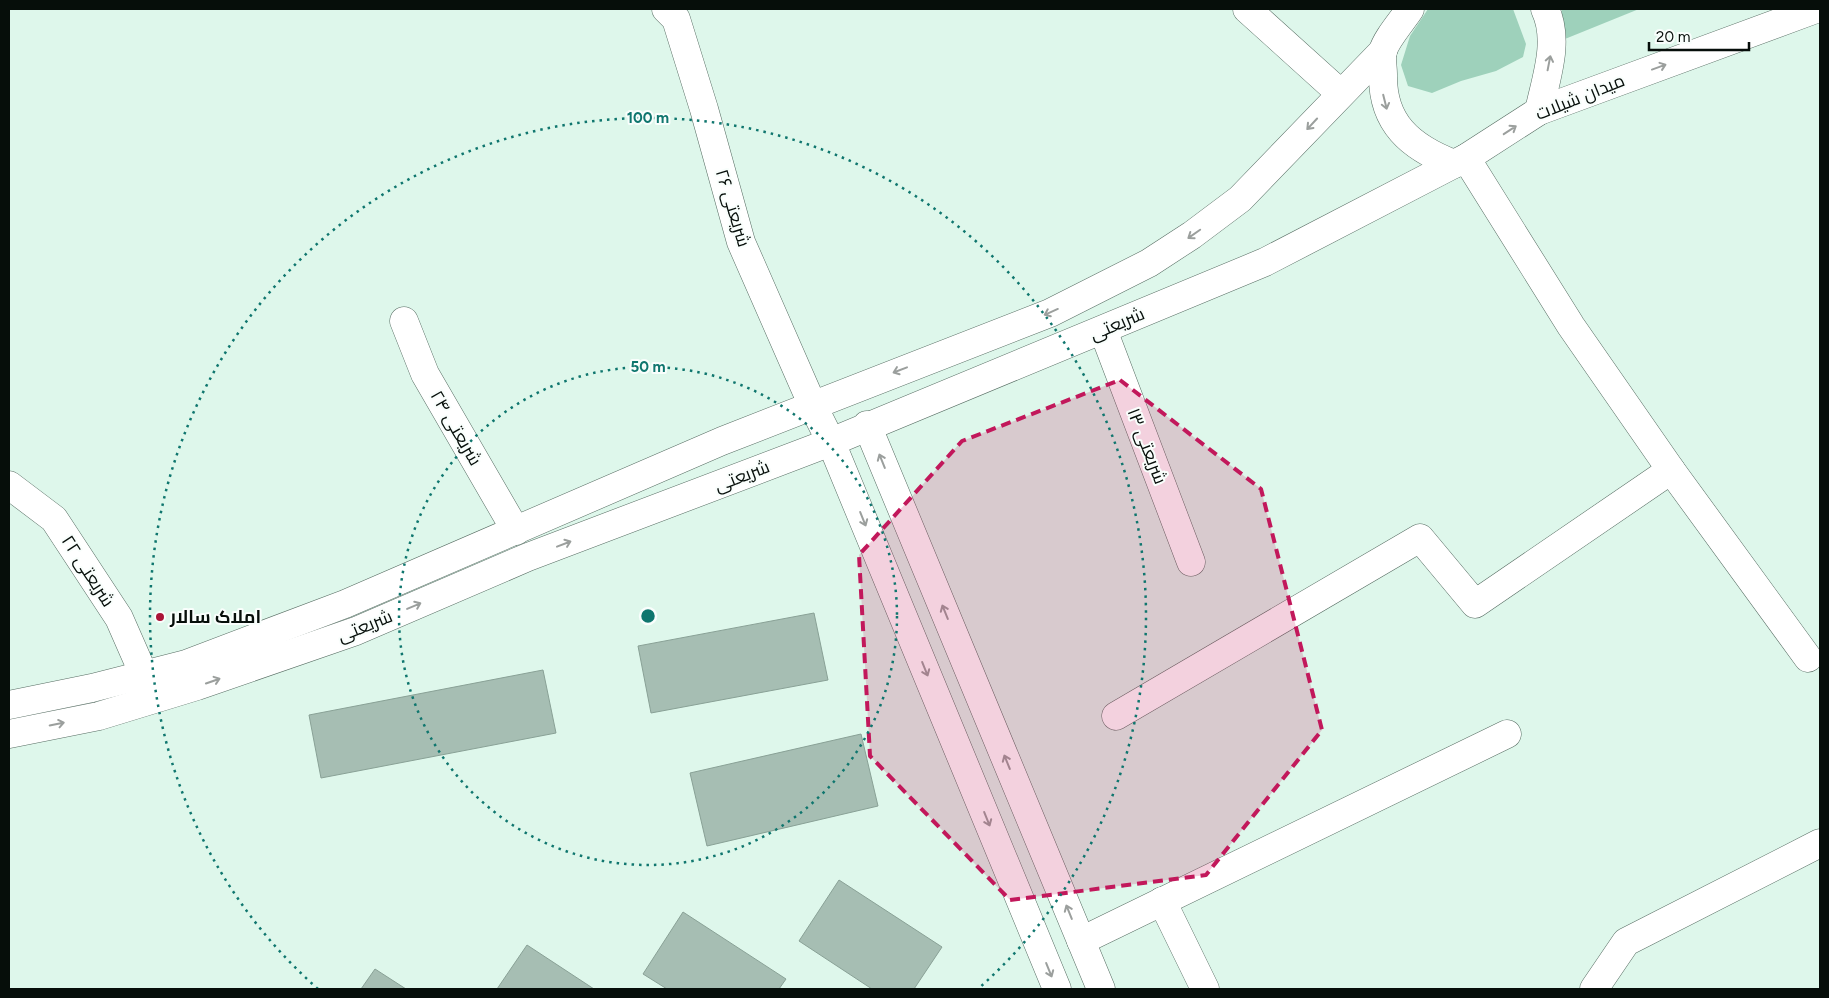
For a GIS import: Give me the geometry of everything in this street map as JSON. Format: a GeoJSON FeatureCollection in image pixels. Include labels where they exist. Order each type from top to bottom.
{"type":"FeatureCollection","features":[{"type":"Feature","properties":{"kind":"main road","name":"شریعتی ۲۶"},"geometry":{"type":"LineString","coordinates":[[666,9],[676,19],[704,109],[741,242],[812,404],[831,442],[1057,989]]}},
{"type":"Feature","properties":{"kind":"main road"},"geometry":{"type":"LineString","coordinates":[[1247,9],[1340,93]]}},
{"type":"Feature","properties":{"kind":"main road"},"geometry":{"type":"LineString","coordinates":[[1410,9],[1383,51],[1383,96],[1387,111],[1403,133],[1432,155],[1460,161],[1671,470],[1808,658]]}},
{"type":"Feature","properties":{"kind":"main road"},"geometry":{"type":"LineString","coordinates":[[1539,111],[1552,46],[1549,18],[1545,9]]}},
{"type":"Feature","properties":{"kind":"main road","name":"میدان شیلات"},"geometry":{"type":"LineString","coordinates":[[1460,161],[1539,111],[1816,9]]}},
{"type":"Feature","properties":{"kind":"main road","name":"شریعتی"},"geometry":{"type":"LineString","coordinates":[[9,705],[92,688],[186,664],[345,604],[812,404],[1050,313],[1149,263],[1240,200],[1340,93],[1383,51]]}},
{"type":"Feature","properties":{"kind":"main road","name":"شریعتی"},"geometry":{"type":"LineString","coordinates":[[9,734],[99,716],[197,686],[356,631],[528,557],[831,442],[867,425],[1103,330],[1265,262],[1460,161]]}},
{"type":"Feature","properties":{"kind":"main road","name":"شریعتی ۲۴"},"geometry":{"type":"LineString","coordinates":[[404,321],[425,374],[516,531]]}},
{"type":"Feature","properties":{"kind":"main road","name":"شریعتی ۱۳"},"geometry":{"type":"LineString","coordinates":[[1103,330],[1191,562]]}},
{"type":"Feature","properties":{"kind":"main road"},"geometry":{"type":"LineString","coordinates":[[867,425],[1101,989]]}},
{"type":"Feature","properties":{"kind":"main road"},"geometry":{"type":"LineString","coordinates":[[1116,716],[1420,538],[1475,604],[1671,470]]}},
{"type":"Feature","properties":{"kind":"main road","name":"شریعتی ۲۲"},"geometry":{"type":"LineString","coordinates":[[9,485],[54,519],[119,618],[144,675]]}},
{"type":"Feature","properties":{"kind":"main road"},"geometry":{"type":"LineString","coordinates":[[1081,941],[1507,734]]}},
{"type":"Feature","properties":{"kind":"main road"},"geometry":{"type":"LineString","coordinates":[[1594,989],[1626,942],[1820,843]]}},
{"type":"Feature","properties":{"kind":"main road"},"geometry":{"type":"LineString","coordinates":[[1162,901],[1205,989]]}},
{"type":"Feature","properties":{"kind":"highlighted area"},"geometry":{"type":"Polygon","coordinates":[[[1120,380],[1261,489],[1322,730],[1206,875],[1010,900],[870,756],[859,555],[962,441],[1120,380]]]}},
{"type":"Feature","properties":{"kind":"green space"},"geometry":{"type":"Polygon","coordinates":[[[1428,9],[1513,9],[1526,44],[1523,57],[1496,71],[1461,81],[1432,93],[1408,86],[1401,65],[1410,36],[1428,9]]]}},
{"type":"Feature","properties":{"kind":"green space"},"geometry":{"type":"Polygon","coordinates":[[[1562,9],[1639,9],[1560,41],[1562,9]]]}},
{"type":"Feature","properties":{"kind":"building"},"geometry":{"type":"Polygon","coordinates":[[[814,613],[828,680],[651,713],[638,646],[814,613]]]}},
{"type":"Feature","properties":{"kind":"building"},"geometry":{"type":"Polygon","coordinates":[[[543,670],[556,733],[321,778],[309,715],[543,670]]]}},
{"type":"Feature","properties":{"kind":"building"},"geometry":{"type":"Polygon","coordinates":[[[861,734],[878,806],[707,846],[690,773],[861,734]]]}},
{"type":"Feature","properties":{"kind":"building"},"geometry":{"type":"Polygon","coordinates":[[[839,880],[942,947],[914,989],[872,989],[799,941],[839,880]]]}},
{"type":"Feature","properties":{"kind":"building"},"geometry":{"type":"Polygon","coordinates":[[[683,912],[786,979],[779,989],[667,989],[643,974],[683,912]]]}},
{"type":"Feature","properties":{"kind":"building"},"geometry":{"type":"Polygon","coordinates":[[[527,945],[594,989],[497,989],[527,945]]]}},
{"type":"Feature","properties":{"kind":"building"},"geometry":{"type":"Polygon","coordinates":[[[375,969],[406,989],[361,989],[375,969]]]}},
{"type":"Feature","properties":{"kind":"place","name":"املاک سالار"},"geometry":{"type":"Point","coordinates":[160,617]}}]}
